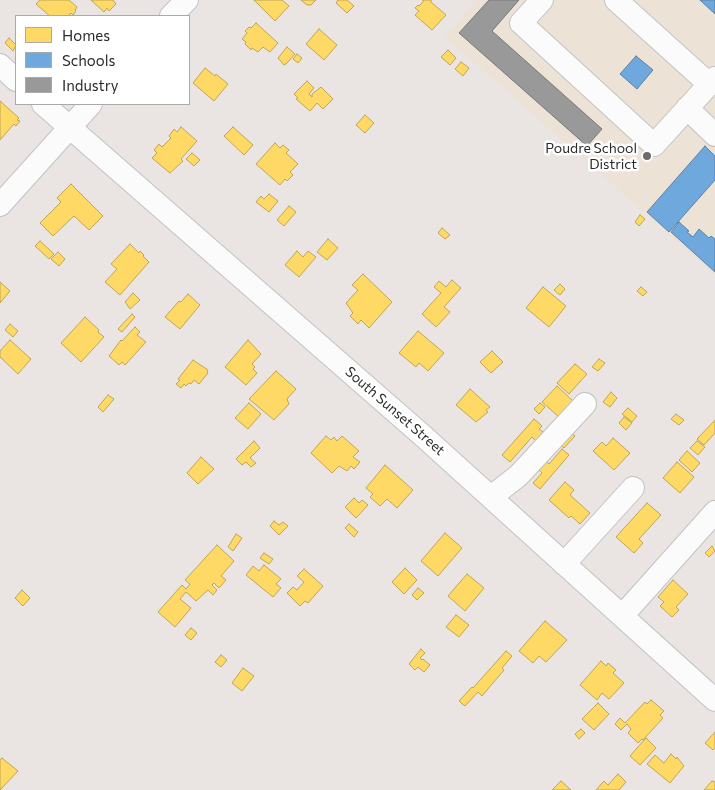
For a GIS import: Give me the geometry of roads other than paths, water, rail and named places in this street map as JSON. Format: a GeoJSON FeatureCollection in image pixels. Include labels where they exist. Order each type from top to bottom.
{"type":"FeatureCollection","features":[{"type":"Feature","properties":{"kind":"street"},"geometry":{"type":"LineString","coordinates":[[172,15],[187,0]]}},
{"type":"Feature","properties":{"kind":"street"},"geometry":{"type":"LineString","coordinates":[[542,0],[520,23],[654,145],[712,81],[616,0]]}},
{"type":"Feature","properties":{"kind":"street"},"geometry":{"type":"LineString","coordinates":[[0,65],[15,79]]}},
{"type":"Feature","properties":{"kind":"street","name":"South Sunset Street"},"geometry":{"type":"LineString","coordinates":[[44,105],[422,435],[715,700]]}},
{"type":"Feature","properties":{"kind":"street"},"geometry":{"type":"LineString","coordinates":[[0,205],[91,105]]}},
{"type":"Feature","properties":{"kind":"street"},"geometry":{"type":"LineString","coordinates":[[687,108],[715,136]]}},
{"type":"Feature","properties":{"kind":"street"},"geometry":{"type":"LineString","coordinates":[[491,497],[518,476],[585,404]]}},
{"type":"Feature","properties":{"kind":"street"},"geometry":{"type":"LineString","coordinates":[[564,564],[633,488]]}},
{"type":"Feature","properties":{"kind":"street"},"geometry":{"type":"LineString","coordinates":[[622,616],[715,512]]}},
{"type":"Feature","properties":{"kind":"place","name":"Poudre School District"},"geometry":{"type":"Point","coordinates":[647,156]}}]}
